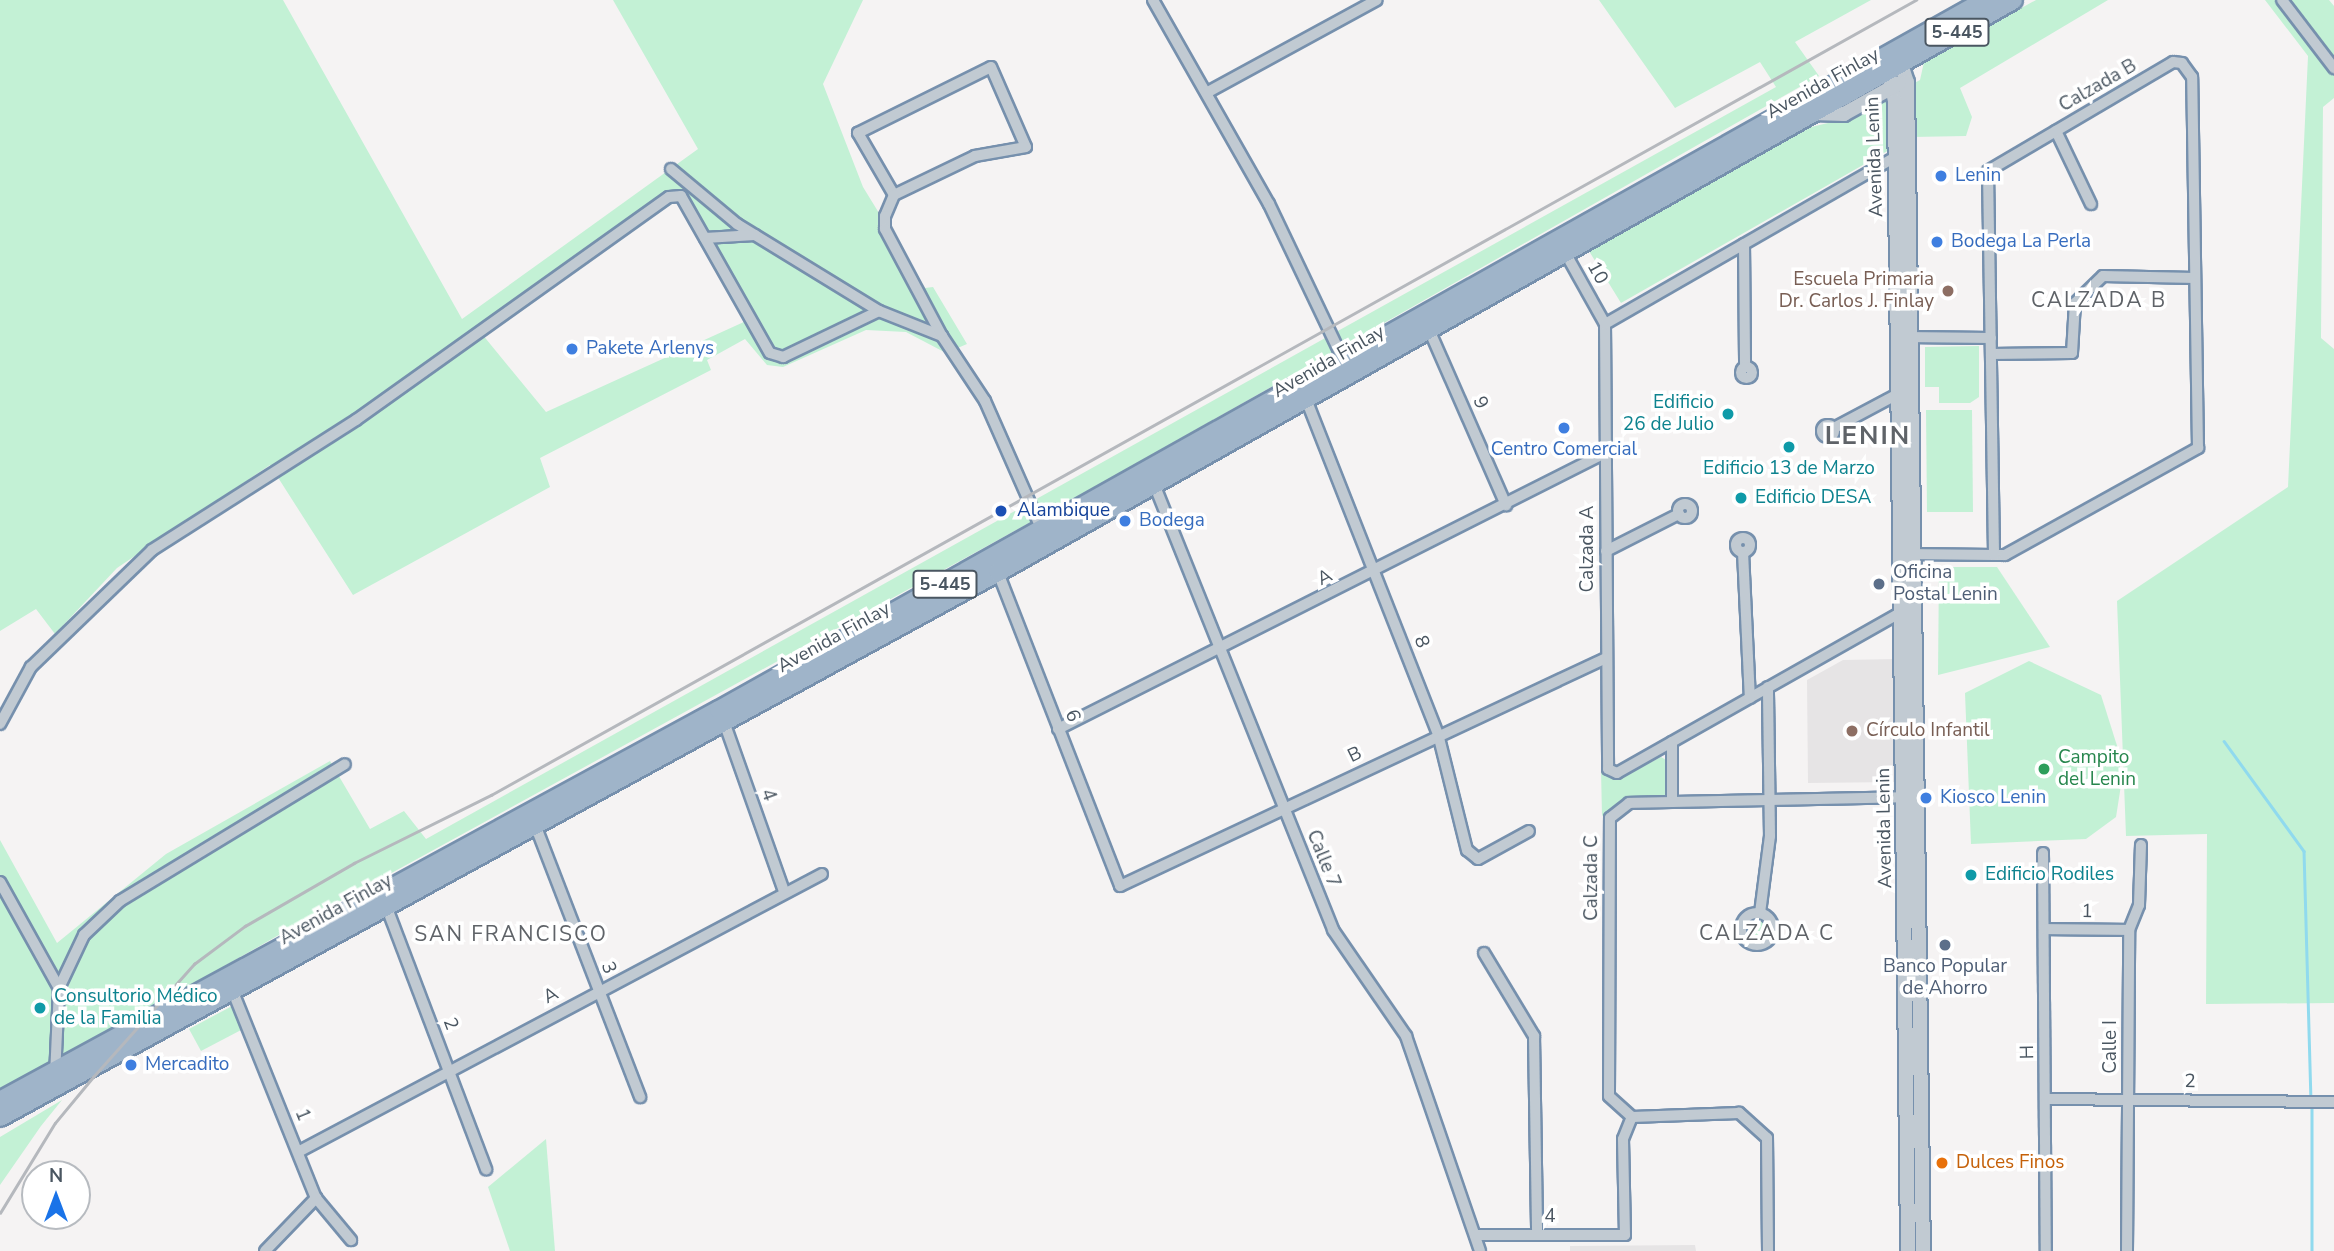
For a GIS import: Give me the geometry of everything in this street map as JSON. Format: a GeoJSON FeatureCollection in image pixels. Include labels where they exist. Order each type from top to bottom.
{"type":"FeatureCollection","features":[{"type":"Feature","properties":{"kind":"highway","name":"Avenida Finlay"},"geometry":{"type":"LineString","coordinates":[[0,1117],[55,1080],[722,717],[1562,246],[1894,72],[1986,0]]}},
{"type":"Feature","properties":{"kind":"highway","name":"Avenida Finlay"},"geometry":{"type":"LineString","coordinates":[[1562,246],[1894,72],[2013,0]]}},
{"type":"Feature","properties":{"kind":"highway","name":"Avenida Finlay"},"geometry":{"type":"LineString","coordinates":[[0,1101],[55,1080]]}},
{"type":"Feature","properties":{"kind":"street"},"geometry":{"type":"LineString","coordinates":[[1153,0],[1208,92],[1269,204],[1347,367]]}},
{"type":"Feature","properties":{"kind":"street"},"geometry":{"type":"LineString","coordinates":[[1208,92],[1377,0]]}},
{"type":"Feature","properties":{"kind":"street"},"geometry":{"type":"LineString","coordinates":[[2282,0],[2334,68]]}},
{"type":"Feature","properties":{"kind":"street","name":"Calzada B"},"geometry":{"type":"LineString","coordinates":[[1900,554],[1915,554],[1994,555],[2005,555],[2197,448],[2188,67],[2174,62],[1988,171],[1994,555]]}},
{"type":"Feature","properties":{"kind":"street"},"geometry":{"type":"LineString","coordinates":[[894,195],[975,156],[1026,147],[991,66],[858,133],[894,195],[885,229],[942,336],[954,348],[985,401],[1044,537]]}},
{"type":"Feature","properties":{"kind":"street","name":"Avenida Lenin"},"geometry":{"type":"LineString","coordinates":[[1894,72],[1908,150],[1904,337],[1898,394],[1900,554],[1912,797],[1923,1251]]}},
{"type":"Feature","properties":{"kind":"street","name":"Avenida Lenin"},"geometry":{"type":"LineString","coordinates":[[1894,72],[1895,158],[1916,603],[1908,1251]]}},
{"type":"Feature","properties":{"kind":"street"},"geometry":{"type":"LineString","coordinates":[[2056,131],[2091,204]]}},
{"type":"Feature","properties":{"kind":"street"},"geometry":{"type":"LineString","coordinates":[[1605,324],[1908,150]]}},
{"type":"Feature","properties":{"kind":"street"},"geometry":{"type":"LineString","coordinates":[[671,169],[755,235],[880,310],[942,336]]}},
{"type":"Feature","properties":{"kind":"street"},"geometry":{"type":"LineString","coordinates":[[0,724],[31,667],[152,550],[356,420],[669,197],[681,196],[770,353],[783,357],[880,310]]}},
{"type":"Feature","properties":{"kind":"street"},"geometry":{"type":"LineString","coordinates":[[705,238],[755,235]]}},
{"type":"Feature","properties":{"kind":"street"},"geometry":{"type":"LineString","coordinates":[[1744,244],[1745,367]]}},
{"type":"Feature","properties":{"kind":"street","name":"10"},"geometry":{"type":"LineString","coordinates":[[1562,246],[1605,324]]}},
{"type":"Feature","properties":{"kind":"street"},"geometry":{"type":"LineString","coordinates":[[1991,354],[2072,353],[2075,303],[2103,276],[2195,278]]}},
{"type":"Feature","properties":{"kind":"street","name":"9"},"geometry":{"type":"LineString","coordinates":[[1426,322],[1506,505]]}},
{"type":"Feature","properties":{"kind":"street","name":"Calzada A"},"geometry":{"type":"LineString","coordinates":[[1605,324],[1608,769],[1617,773],[1916,603]]}},
{"type":"Feature","properties":{"kind":"street"},"geometry":{"type":"LineString","coordinates":[[1904,337],[1991,338]]}},
{"type":"Feature","properties":{"kind":"street","name":"8"},"geometry":{"type":"LineString","coordinates":[[1303,392],[1438,734],[1467,850],[1478,859],[1529,831]]}},
{"type":"Feature","properties":{"kind":"street"},"geometry":{"type":"LineString","coordinates":[[1834,428],[1898,394]]}},
{"type":"Feature","properties":{"kind":"street","name":"A"},"geometry":{"type":"LineString","coordinates":[[1058,729],[1376,572],[1605,453]]}},
{"type":"Feature","properties":{"kind":"street","name":"Calle 7"},"geometry":{"type":"LineString","coordinates":[[1151,477],[1333,930],[1406,1036],[1480,1251]]}},
{"type":"Feature","properties":{"kind":"street"},"geometry":{"type":"LineString","coordinates":[[1606,551],[1679,514]]}},
{"type":"Feature","properties":{"kind":"street"},"geometry":{"type":"LineString","coordinates":[[1743,552],[1750,698]]}},
{"type":"Feature","properties":{"kind":"street","name":"6"},"geometry":{"type":"LineString","coordinates":[[996,564],[1120,886]]}},
{"type":"Feature","properties":{"kind":"street","name":"B"},"geometry":{"type":"LineString","coordinates":[[1120,886],[1438,734],[1606,658]]}},
{"type":"Feature","properties":{"kind":"street"},"geometry":{"type":"LineString","coordinates":[[1760,913],[1770,836],[1768,687]]}},
{"type":"Feature","properties":{"kind":"street","name":"4"},"geometry":{"type":"LineString","coordinates":[[722,717],[784,891]]}},
{"type":"Feature","properties":{"kind":"street"},"geometry":{"type":"LineString","coordinates":[[1672,742],[1672,802]]}},
{"type":"Feature","properties":{"kind":"street"},"geometry":{"type":"LineString","coordinates":[[55,1080],[59,988],[84,935],[120,901],[345,764]]}},
{"type":"Feature","properties":{"kind":"street","name":"Calzada C"},"geometry":{"type":"LineString","coordinates":[[1632,1117],[1609,1096],[1610,818],[1629,803],[1912,797]]}},
{"type":"Feature","properties":{"kind":"street","name":"3"},"geometry":{"type":"LineString","coordinates":[[533,818],[640,1097]]}},
{"type":"Feature","properties":{"kind":"street","name":"Calle I"},"geometry":{"type":"LineString","coordinates":[[2127,1251],[2129,930],[2139,905],[2141,845]]}},
{"type":"Feature","properties":{"kind":"street","name":"H"},"geometry":{"type":"LineString","coordinates":[[2043,853],[2046,1251]]}},
{"type":"Feature","properties":{"kind":"street","name":"A"},"geometry":{"type":"LineString","coordinates":[[298,1152],[784,891],[822,874]]}},
{"type":"Feature","properties":{"kind":"street"},"geometry":{"type":"LineString","coordinates":[[0,882],[59,988]]}},
{"type":"Feature","properties":{"kind":"street","name":"2"},"geometry":{"type":"LineString","coordinates":[[384,899],[486,1168]]}},
{"type":"Feature","properties":{"kind":"street","name":"1"},"geometry":{"type":"LineString","coordinates":[[2044,929],[2129,930]]}},
{"type":"Feature","properties":{"kind":"street"},"geometry":{"type":"LineString","coordinates":[[1484,953],[1534,1035],[1538,1235]]}},
{"type":"Feature","properties":{"kind":"street","name":"1"},"geometry":{"type":"LineString","coordinates":[[230,985],[316,1198],[351,1240]]}},
{"type":"Feature","properties":{"kind":"street","name":"2"},"geometry":{"type":"LineString","coordinates":[[2046,1099],[2334,1102]]}},
{"type":"Feature","properties":{"kind":"street"},"geometry":{"type":"LineString","coordinates":[[1632,1117],[1739,1113],[1767,1138],[1768,1251]]}},
{"type":"Feature","properties":{"kind":"street","name":"4"},"geometry":{"type":"LineString","coordinates":[[1475,1235],[1625,1235],[1623,1139],[1632,1117]]}},
{"type":"Feature","properties":{"kind":"street"},"geometry":{"type":"LineString","coordinates":[[265,1251],[316,1198]]}},
{"type":"Feature","properties":{"kind":"shaded area","name":"Círculo Infantil"},"geometry":{"type":"Polygon","coordinates":[[[1897,659],[1897,782],[1808,783],[1807,680],[1843,660],[1897,659]]]}},
{"type":"Feature","properties":{"kind":"shaded area"},"geometry":{"type":"Polygon","coordinates":[[[1695,1245],[1696,1251],[1570,1251],[1570,1246],[1695,1245]]]}},
{"type":"Feature","properties":{"kind":"green space"},"geometry":{"type":"Polygon","coordinates":[[[0,0],[283,0],[462,319],[698,149],[613,0],[863,0],[823,84],[863,187],[925,288],[933,287],[967,344],[946,353],[906,332],[866,330],[783,367],[767,365],[745,339],[707,360],[711,370],[540,458],[550,487],[353,595],[270,465],[117,568],[55,634],[36,609],[0,631],[0,0]],[[676,201],[482,334],[546,412],[746,321],[676,201]]]}},
{"type":"Feature","properties":{"kind":"green space"},"geometry":{"type":"Polygon","coordinates":[[[1599,0],[1871,0],[1795,42],[1819,76],[1102,483],[284,932],[55,1063],[0,1101],[0,840],[57,943],[166,854],[330,761],[370,829],[404,811],[426,839],[1776,87],[1760,62],[1675,108],[1599,0]]]}},
{"type":"Feature","properties":{"kind":"green space"},"geometry":{"type":"Polygon","coordinates":[[[2036,0],[2108,0],[1960,88],[1972,117],[1966,136],[1912,137],[1621,303],[1589,251],[1811,127],[1845,119],[1920,80],[1924,62],[2036,0]]]}},
{"type":"Feature","properties":{"kind":"green space"},"geometry":{"type":"Polygon","coordinates":[[[2265,0],[2329,0],[2334,6],[2334,98],[2323,107],[2321,338],[2334,349],[2334,1003],[2206,1004],[2207,834],[2126,836],[2117,601],[2288,487],[2308,56],[2265,0]]]}},
{"type":"Feature","properties":{"kind":"green space"},"geometry":{"type":"Polygon","coordinates":[[[1979,346],[1979,397],[1970,403],[1939,403],[1939,387],[1925,387],[1925,347],[1979,346]]]}},
{"type":"Feature","properties":{"kind":"green space"},"geometry":{"type":"Polygon","coordinates":[[[1926,410],[1972,410],[1973,512],[1927,512],[1926,410]]]}},
{"type":"Feature","properties":{"kind":"green space"},"geometry":{"type":"Polygon","coordinates":[[[1939,567],[1997,567],[2050,647],[1938,675],[1939,567]]]}},
{"type":"Feature","properties":{"kind":"green space","name":"Campito del Lenin"},"geometry":{"type":"Polygon","coordinates":[[[2029,661],[2101,695],[2119,752],[2121,785],[2116,817],[2086,839],[1971,844],[1965,693],[2029,661]]]}},
{"type":"Feature","properties":{"kind":"green space"},"geometry":{"type":"Polygon","coordinates":[[[1661,757],[1668,761],[1667,795],[1627,797],[1602,816],[1601,770],[1618,779],[1661,757]]]}},
{"type":"Feature","properties":{"kind":"green space"},"geometry":{"type":"Polygon","coordinates":[[[1751,919],[1759,919],[1765,929],[1759,939],[1751,939],[1745,933],[1745,925],[1751,919]]]}},
{"type":"Feature","properties":{"kind":"green space"},"geometry":{"type":"Polygon","coordinates":[[[234,1005],[243,1029],[201,1051],[189,1029],[234,1005]]]}},
{"type":"Feature","properties":{"kind":"green space"},"geometry":{"type":"Polygon","coordinates":[[[62,1100],[41,1126],[0,1185],[0,1137],[62,1100]]]}},
{"type":"Feature","properties":{"kind":"green space"},"geometry":{"type":"Polygon","coordinates":[[[546,1139],[555,1251],[510,1251],[488,1187],[546,1139]]]}},
{"type":"Feature","properties":{"kind":"waterway"},"geometry":{"type":"LineString","coordinates":[[2224,741],[2304,851],[2311,1097]]}},
{"type":"Feature","properties":{"kind":"waterway"},"geometry":{"type":"LineString","coordinates":[[2312,1107],[2312,1251]]}},
{"type":"Feature","properties":{"kind":"railway"},"geometry":{"type":"LineString","coordinates":[[0,1213],[55,1123],[93,1077],[194,964],[245,926],[354,863],[491,795],[1916,0]]}},
{"type":"Feature","properties":{"kind":"place","name":"Lenin"},"geometry":{"type":"Point","coordinates":[1941,176]}},
{"type":"Feature","properties":{"kind":"place","name":"Bodega La Perla"},"geometry":{"type":"Point","coordinates":[1937,242]}},
{"type":"Feature","properties":{"kind":"place","name":"Escuela Primaria Dr. Carlos J. Finlay"},"geometry":{"type":"Point","coordinates":[1948,291]}},
{"type":"Feature","properties":{"kind":"place","name":"Pakete Arlenys"},"geometry":{"type":"Point","coordinates":[572,349]}},
{"type":"Feature","properties":{"kind":"place","name":"Edificio 26 de Julio"},"geometry":{"type":"Point","coordinates":[1728,414]}},
{"type":"Feature","properties":{"kind":"place","name":"Centro Comercial"},"geometry":{"type":"Point","coordinates":[1564,428]}},
{"type":"Feature","properties":{"kind":"place","name":"Edificio 13 de Marzo"},"geometry":{"type":"Point","coordinates":[1789,447]}},
{"type":"Feature","properties":{"kind":"place","name":"Edificio DESA"},"geometry":{"type":"Point","coordinates":[1741,498]}},
{"type":"Feature","properties":{"kind":"place","name":"Alambique"},"geometry":{"type":"Point","coordinates":[1001,511]}},
{"type":"Feature","properties":{"kind":"place","name":"Bodega"},"geometry":{"type":"Point","coordinates":[1125,521]}},
{"type":"Feature","properties":{"kind":"place","name":"Oficina Postal Lenin"},"geometry":{"type":"Point","coordinates":[1879,584]}},
{"type":"Feature","properties":{"kind":"place","name":"Círculo Infantil"},"geometry":{"type":"Point","coordinates":[1852,731]}},
{"type":"Feature","properties":{"kind":"place","name":"Campito del Lenin"},"geometry":{"type":"Point","coordinates":[2044,769]}},
{"type":"Feature","properties":{"kind":"place","name":"Kiosco Lenin"},"geometry":{"type":"Point","coordinates":[1926,798]}},
{"type":"Feature","properties":{"kind":"place","name":"Edificio Rodiles"},"geometry":{"type":"Point","coordinates":[1971,875]}},
{"type":"Feature","properties":{"kind":"place","name":"Banco Popular de Ahorro"},"geometry":{"type":"Point","coordinates":[1945,945]}},
{"type":"Feature","properties":{"kind":"place","name":"Consultorio Médico de la Familia"},"geometry":{"type":"Point","coordinates":[40,1008]}},
{"type":"Feature","properties":{"kind":"place","name":"Mercadito"},"geometry":{"type":"Point","coordinates":[131,1065]}},
{"type":"Feature","properties":{"kind":"place","name":"Dulces Finos"},"geometry":{"type":"Point","coordinates":[1942,1163]}},
{"type":"Feature","properties":{"kind":"district","name":"CALZADA B"},"geometry":{"type":"Point","coordinates":[2099,300]}},
{"type":"Feature","properties":{"kind":"district","name":"LENIN"},"geometry":{"type":"Point","coordinates":[1868,436]}},
{"type":"Feature","properties":{"kind":"district","name":"CALZADA C"},"geometry":{"type":"Point","coordinates":[1767,933]}},
{"type":"Feature","properties":{"kind":"district","name":"SAN FRANCISCO"},"geometry":{"type":"Point","coordinates":[511,934]}}]}
